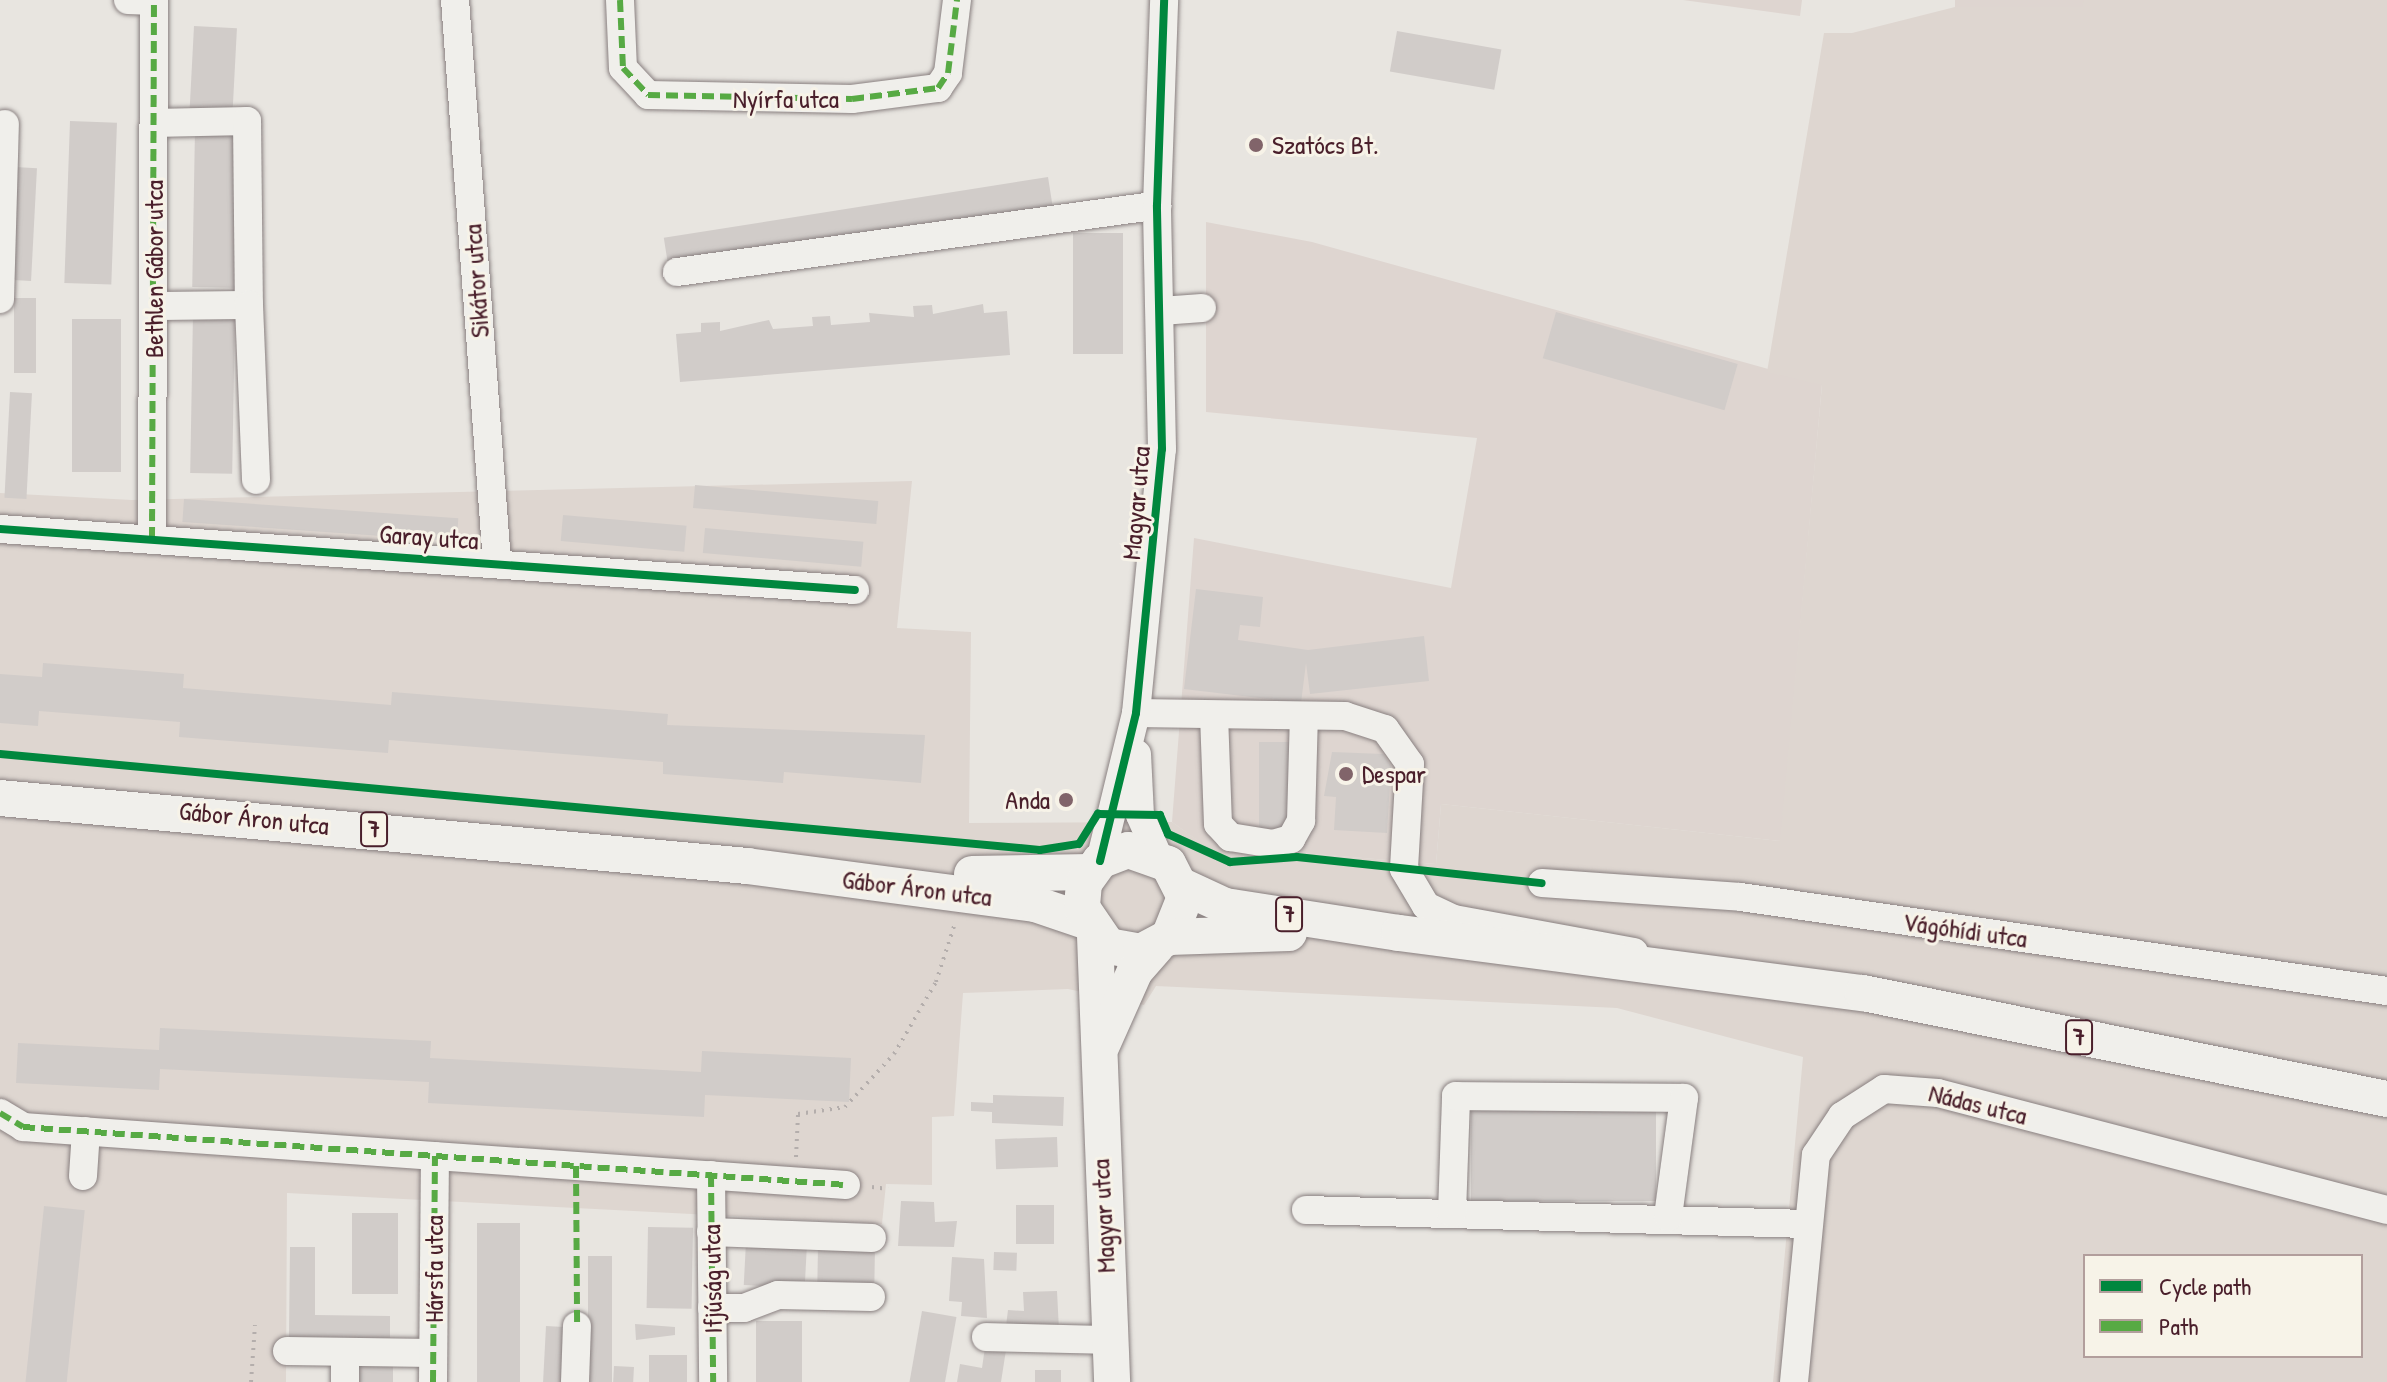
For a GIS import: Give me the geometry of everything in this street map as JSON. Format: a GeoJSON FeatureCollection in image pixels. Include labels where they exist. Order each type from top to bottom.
{"type":"FeatureCollection","features":[{"type":"Feature","properties":{"kind":"main road","name":"Gábor Áron utca"},"geometry":{"type":"LineString","coordinates":[[0,798],[747,866],[1035,904],[1090,928]]}},
{"type":"Feature","properties":{"kind":"main road","name":"7"},"geometry":{"type":"LineString","coordinates":[[1095,866],[1128,850],[1158,856],[1182,886],[1225,906],[1399,933],[1669,963],[1863,993],[2387,1099]]}},
{"type":"Feature","properties":{"kind":"main road","name":"Gábor Áron utca"},"geometry":{"type":"LineString","coordinates":[[747,866],[1037,877],[1095,866]]}},
{"type":"Feature","properties":{"kind":"main road"},"geometry":{"type":"LineString","coordinates":[[1090,928],[1082,896],[1095,866]]}},
{"type":"Feature","properties":{"kind":"main road"},"geometry":{"type":"LineString","coordinates":[[1163,942],[1184,908],[1182,886]]}},
{"type":"Feature","properties":{"kind":"main road","name":"7"},"geometry":{"type":"LineString","coordinates":[[1090,928],[1124,951],[1163,942],[1399,933]]}},
{"type":"Feature","properties":{"kind":"main road","name":"Magyar utca"},"geometry":{"type":"LineString","coordinates":[[1090,928],[1100,1050],[1112,1382]]}},
{"type":"Feature","properties":{"kind":"main road","name":"Magyar utca"},"geometry":{"type":"LineString","coordinates":[[1100,1050],[1135,971],[1163,942]]}},
{"type":"Feature","properties":{"kind":"street","name":"Bethlen Gábor utca"},"geometry":{"type":"LineString","coordinates":[[146,0],[154,123],[152,539]]}},
{"type":"Feature","properties":{"kind":"street","name":"Sikátor utca"},"geometry":{"type":"LineString","coordinates":[[455,0],[497,562]]}},
{"type":"Feature","properties":{"kind":"street","name":"Nyírfa utca"},"geometry":{"type":"LineString","coordinates":[[620,0],[623,68],[648,95],[836,99],[938,88],[948,73],[957,0]]}},
{"type":"Feature","properties":{"kind":"street","name":"Magyar utca"},"geometry":{"type":"LineString","coordinates":[[1158,856],[1140,815],[1136,713],[1163,437],[1157,205],[1164,0]]}},
{"type":"Feature","properties":{"kind":"street"},"geometry":{"type":"LineString","coordinates":[[154,123],[247,121],[249,305],[256,480]]}},
{"type":"Feature","properties":{"kind":"street"},"geometry":{"type":"LineString","coordinates":[[0,299],[5,124]]}},
{"type":"Feature","properties":{"kind":"street"},"geometry":{"type":"LineString","coordinates":[[677,272],[1157,205]]}},
{"type":"Feature","properties":{"kind":"street"},"geometry":{"type":"LineString","coordinates":[[154,306],[249,305]]}},
{"type":"Feature","properties":{"kind":"street"},"geometry":{"type":"LineString","coordinates":[[1161,311],[1202,308]]}},
{"type":"Feature","properties":{"kind":"street","name":"Garay utca"},"geometry":{"type":"LineString","coordinates":[[0,529],[497,562],[855,590]]}},
{"type":"Feature","properties":{"kind":"street","name":"Magyar utca"},"geometry":{"type":"LineString","coordinates":[[1095,866],[1136,713]]}},
{"type":"Feature","properties":{"kind":"street"},"geometry":{"type":"LineString","coordinates":[[1136,713],[1362,720],[1403,745],[1411,775],[1404,869],[1426,906],[1454,919],[1595,940],[1669,963]]}},
{"type":"Feature","properties":{"kind":"street"},"geometry":{"type":"LineString","coordinates":[[1214,715],[1218,824],[1230,837],[1273,844],[1291,839],[1301,821],[1304,716]]}},
{"type":"Feature","properties":{"kind":"street","name":"Vágóhídi utca"},"geometry":{"type":"LineString","coordinates":[[1542,883],[1741,897],[2387,991]]}},
{"type":"Feature","properties":{"kind":"street","name":"Nádas utca"},"geometry":{"type":"LineString","coordinates":[[1794,1382],[1811,1173],[1832,1127],[1873,1093],[1899,1088],[2387,1210]]}},
{"type":"Feature","properties":{"kind":"street"},"geometry":{"type":"LineString","coordinates":[[1452,1213],[1456,1096],[1684,1098],[1668,1217]]}},
{"type":"Feature","properties":{"kind":"street"},"geometry":{"type":"LineString","coordinates":[[0,1113],[23,1127],[846,1185]]}},
{"type":"Feature","properties":{"kind":"street"},"geometry":{"type":"LineString","coordinates":[[83,1176],[86,1131]]}},
{"type":"Feature","properties":{"kind":"street","name":"Hársfa utca"},"geometry":{"type":"LineString","coordinates":[[433,1382],[435,1156]]}},
{"type":"Feature","properties":{"kind":"street","name":"Ifjúság utca"},"geometry":{"type":"LineString","coordinates":[[711,1175],[713,1382]]}},
{"type":"Feature","properties":{"kind":"street"},"geometry":{"type":"LineString","coordinates":[[1306,1210],[1668,1217],[1805,1224]]}},
{"type":"Feature","properties":{"kind":"street"},"geometry":{"type":"LineString","coordinates":[[711,1232],[872,1238]]}},
{"type":"Feature","properties":{"kind":"street"},"geometry":{"type":"LineString","coordinates":[[712,1308],[744,1308],[778,1295],[871,1297]]}},
{"type":"Feature","properties":{"kind":"street"},"geometry":{"type":"LineString","coordinates":[[575,1382],[577,1326]]}},
{"type":"Feature","properties":{"kind":"street"},"geometry":{"type":"LineString","coordinates":[[986,1337],[1110,1340]]}},
{"type":"Feature","properties":{"kind":"street"},"geometry":{"type":"LineString","coordinates":[[287,1351],[433,1353]]}},
{"type":"Feature","properties":{"kind":"street"},"geometry":{"type":"LineString","coordinates":[[345,1352],[345,1382]]}},
{"type":"Feature","properties":{"kind":"path"},"geometry":{"type":"LineString","coordinates":[[794,1182],[798,1114],[845,1107],[894,1054],[936,982],[955,922],[970,923]]}},
{"type":"Feature","properties":{"kind":"path"},"geometry":{"type":"LineString","coordinates":[[251,1382],[255,1325]]}},
{"type":"Feature","properties":{"kind":"shaded area"},"geometry":{"type":"Polygon","coordinates":[[[1683,0],[1802,0],[1800,16],[1683,0]]]}},
{"type":"Feature","properties":{"kind":"shaded area"},"geometry":{"type":"Polygon","coordinates":[[[1955,0],[2084,0],[2084,7],[1955,7],[1955,0]]]}},
{"type":"Feature","properties":{"kind":"shaded area"},"geometry":{"type":"Polygon","coordinates":[[[2084,0],[2387,0],[2387,1382],[1773,1382],[1803,1057],[1617,1008],[1156,986],[1144,1005],[1068,989],[963,993],[954,1116],[932,1117],[932,1185],[886,1184],[882,1224],[287,1193],[286,1382],[0,1382],[0,493],[132,500],[912,481],[897,628],[971,632],[969,823],[1172,822],[1219,855],[1290,852],[1436,864],[1441,804],[1780,841],[1822,385],[1767,372],[1824,33],[1852,33],[1955,7],[2083,7],[2084,0]]]}},
{"type":"Feature","properties":{"kind":"shaded area"},"geometry":{"type":"Polygon","coordinates":[[[1206,222],[1312,242],[1822,384],[1781,841],[1441,804],[1436,864],[1290,852],[1218,855],[1172,822],[1194,538],[1451,588],[1477,438],[1206,412],[1206,222]]]}},
{"type":"Feature","properties":{"kind":"building"},"geometry":{"type":"Polygon","coordinates":[[[194,26],[237,28],[233,110],[190,108],[194,26]]]}},
{"type":"Feature","properties":{"kind":"building"},"geometry":{"type":"Polygon","coordinates":[[[1397,31],[1501,49],[1494,90],[1390,71],[1397,31]]]}},
{"type":"Feature","properties":{"kind":"building"},"geometry":{"type":"Polygon","coordinates":[[[70,121],[117,123],[111,285],[64,283],[70,121]]]}},
{"type":"Feature","properties":{"kind":"building"},"geometry":{"type":"Polygon","coordinates":[[[195,128],[238,129],[235,288],[192,287],[195,128]]]}},
{"type":"Feature","properties":{"kind":"building"},"geometry":{"type":"Polygon","coordinates":[[[15,167],[37,168],[31,281],[9,280],[15,167]]]}},
{"type":"Feature","properties":{"kind":"building"},"geometry":{"type":"Polygon","coordinates":[[[1048,177],[1053,209],[669,269],[664,238],[1048,177]]]}},
{"type":"Feature","properties":{"kind":"building"},"geometry":{"type":"Polygon","coordinates":[[[1073,233],[1123,233],[1123,354],[1073,354],[1073,233]]]}},
{"type":"Feature","properties":{"kind":"building"},"geometry":{"type":"Polygon","coordinates":[[[14,298],[36,298],[36,373],[14,373],[14,298]]]}},
{"type":"Feature","properties":{"kind":"building"},"geometry":{"type":"Polygon","coordinates":[[[983,304],[984,313],[1007,311],[1010,355],[680,382],[676,334],[701,332],[701,323],[720,322],[720,331],[769,320],[773,329],[813,326],[812,317],[830,316],[831,325],[870,322],[869,313],[914,317],[913,306],[932,305],[933,314],[983,304]]]}},
{"type":"Feature","properties":{"kind":"building"},"geometry":{"type":"Polygon","coordinates":[[[193,312],[235,313],[232,474],[190,473],[193,312]]]}},
{"type":"Feature","properties":{"kind":"building"},"geometry":{"type":"Polygon","coordinates":[[[1556,312],[1738,364],[1724,410],[1543,358],[1556,312]]]}},
{"type":"Feature","properties":{"kind":"building"},"geometry":{"type":"Polygon","coordinates":[[[72,319],[121,319],[121,472],[72,472],[72,319]]]}},
{"type":"Feature","properties":{"kind":"building"},"geometry":{"type":"Polygon","coordinates":[[[10,392],[32,393],[26,499],[4,498],[10,392]]]}},
{"type":"Feature","properties":{"kind":"building"},"geometry":{"type":"Polygon","coordinates":[[[695,485],[878,501],[876,524],[693,508],[695,485]]]}},
{"type":"Feature","properties":{"kind":"building"},"geometry":{"type":"Polygon","coordinates":[[[184,499],[458,518],[457,541],[182,522],[184,499]]]}},
{"type":"Feature","properties":{"kind":"building"},"geometry":{"type":"Polygon","coordinates":[[[563,515],[687,526],[684,552],[561,541],[563,515]]]}},
{"type":"Feature","properties":{"kind":"building"},"geometry":{"type":"Polygon","coordinates":[[[705,528],[863,542],[861,567],[703,553],[705,528]]]}},
{"type":"Feature","properties":{"kind":"building"},"geometry":{"type":"Polygon","coordinates":[[[1196,589],[1263,597],[1260,627],[1240,625],[1238,640],[1308,650],[1424,636],[1429,681],[1310,694],[1306,663],[1301,703],[1184,689],[1196,589]]]}},
{"type":"Feature","properties":{"kind":"building"},"geometry":{"type":"Polygon","coordinates":[[[43,663],[184,674],[183,688],[391,705],[392,692],[668,714],[667,725],[925,735],[921,783],[784,772],[783,783],[663,774],[663,762],[389,740],[388,753],[179,737],[180,722],[39,711],[38,726],[0,723],[0,674],[42,677],[43,663]]]}},
{"type":"Feature","properties":{"kind":"building"},"geometry":{"type":"Polygon","coordinates":[[[1259,742],[1291,742],[1291,830],[1259,830],[1259,742]]]}},
{"type":"Feature","properties":{"kind":"building"},"geometry":{"type":"Polygon","coordinates":[[[1332,752],[1383,754],[1391,766],[1387,833],[1334,830],[1336,797],[1324,796],[1332,752]]]}},
{"type":"Feature","properties":{"kind":"building"},"geometry":{"type":"Polygon","coordinates":[[[160,1028],[431,1041],[430,1058],[701,1072],[702,1051],[851,1058],[849,1102],[705,1095],[704,1117],[428,1103],[429,1082],[160,1069],[159,1090],[16,1083],[18,1043],[159,1050],[160,1028]]]}},
{"type":"Feature","properties":{"kind":"building"},"geometry":{"type":"Polygon","coordinates":[[[993,1095],[1064,1097],[1063,1126],[992,1123],[992,1112],[971,1111],[971,1102],[993,1103],[993,1095]]]}},
{"type":"Feature","properties":{"kind":"building"},"geometry":{"type":"Polygon","coordinates":[[[1471,1110],[1656,1110],[1656,1201],[1471,1201],[1471,1110]]]}},
{"type":"Feature","properties":{"kind":"building"},"geometry":{"type":"Polygon","coordinates":[[[1057,1137],[1058,1167],[996,1169],[995,1139],[1057,1137]]]}},
{"type":"Feature","properties":{"kind":"building"},"geometry":{"type":"Polygon","coordinates":[[[901,1201],[934,1202],[935,1222],[957,1221],[954,1247],[898,1246],[901,1201]]]}},
{"type":"Feature","properties":{"kind":"building"},"geometry":{"type":"Polygon","coordinates":[[[1016,1205],[1054,1205],[1054,1244],[1016,1244],[1016,1205]]]}},
{"type":"Feature","properties":{"kind":"building"},"geometry":{"type":"Polygon","coordinates":[[[44,1206],[85,1210],[67,1382],[26,1382],[44,1206]]]}},
{"type":"Feature","properties":{"kind":"building"},"geometry":{"type":"Polygon","coordinates":[[[352,1213],[398,1213],[398,1294],[352,1294],[352,1213]]]}},
{"type":"Feature","properties":{"kind":"building"},"geometry":{"type":"Polygon","coordinates":[[[477,1223],[520,1223],[520,1382],[477,1382],[477,1223]]]}},
{"type":"Feature","properties":{"kind":"building"},"geometry":{"type":"Polygon","coordinates":[[[648,1227],[693,1228],[692,1309],[647,1308],[648,1227]]]}},
{"type":"Feature","properties":{"kind":"building"},"geometry":{"type":"Polygon","coordinates":[[[746,1242],[807,1245],[805,1288],[744,1285],[746,1242]]]}},
{"type":"Feature","properties":{"kind":"building"},"geometry":{"type":"Polygon","coordinates":[[[818,1246],[875,1247],[874,1288],[817,1287],[818,1246]]]}},
{"type":"Feature","properties":{"kind":"building"},"geometry":{"type":"Polygon","coordinates":[[[290,1247],[315,1247],[315,1315],[390,1316],[390,1338],[289,1337],[290,1247]]]}},
{"type":"Feature","properties":{"kind":"building"},"geometry":{"type":"Polygon","coordinates":[[[994,1252],[1017,1253],[1016,1271],[993,1270],[994,1252]]]}},
{"type":"Feature","properties":{"kind":"building"},"geometry":{"type":"Polygon","coordinates":[[[588,1256],[612,1256],[612,1382],[588,1382],[588,1256]]]}},
{"type":"Feature","properties":{"kind":"building"},"geometry":{"type":"Polygon","coordinates":[[[952,1257],[984,1259],[987,1318],[961,1316],[962,1302],[949,1301],[952,1257]]]}},
{"type":"Feature","properties":{"kind":"building"},"geometry":{"type":"Polygon","coordinates":[[[1057,1291],[1059,1330],[1006,1326],[1008,1310],[1024,1311],[1023,1292],[1057,1291]]]}},
{"type":"Feature","properties":{"kind":"building"},"geometry":{"type":"Polygon","coordinates":[[[922,1311],[956,1317],[945,1382],[909,1382],[922,1311]]]}},
{"type":"Feature","properties":{"kind":"building"},"geometry":{"type":"Polygon","coordinates":[[[756,1321],[802,1321],[802,1382],[756,1382],[756,1321]]]}},
{"type":"Feature","properties":{"kind":"building"},"geometry":{"type":"Polygon","coordinates":[[[635,1324],[675,1327],[675,1335],[636,1340],[635,1324]]]}},
{"type":"Feature","properties":{"kind":"building"},"geometry":{"type":"Polygon","coordinates":[[[546,1326],[568,1327],[565,1382],[543,1382],[546,1326]]]}},
{"type":"Feature","properties":{"kind":"building"},"geometry":{"type":"Polygon","coordinates":[[[985,1347],[1006,1350],[1001,1382],[957,1382],[960,1364],[982,1368],[985,1347]]]}},
{"type":"Feature","properties":{"kind":"building"},"geometry":{"type":"Polygon","coordinates":[[[649,1355],[687,1355],[687,1382],[649,1382],[649,1355]]]}},
{"type":"Feature","properties":{"kind":"building"},"geometry":{"type":"Polygon","coordinates":[[[353,1365],[393,1365],[393,1382],[353,1382],[353,1365]]]}},
{"type":"Feature","properties":{"kind":"building"},"geometry":{"type":"Polygon","coordinates":[[[614,1366],[634,1367],[633,1382],[613,1382],[614,1366]]]}},
{"type":"Feature","properties":{"kind":"building"},"geometry":{"type":"Polygon","coordinates":[[[1035,1370],[1061,1370],[1061,1382],[1035,1382],[1035,1370]]]}},
{"type":"Feature","properties":{"kind":"marked path"},"geometry":{"type":"LineString","coordinates":[[152,539],[154,0]]}},
{"type":"Feature","properties":{"kind":"marked path"},"geometry":{"type":"LineString","coordinates":[[620,0],[623,68],[648,95],[852,99],[938,88],[948,73],[957,0]]}},
{"type":"Feature","properties":{"kind":"marked path"},"geometry":{"type":"LineString","coordinates":[[0,1113],[23,1127],[846,1185]]}},
{"type":"Feature","properties":{"kind":"marked path"},"geometry":{"type":"LineString","coordinates":[[433,1382],[435,1156]]}},
{"type":"Feature","properties":{"kind":"marked path"},"geometry":{"type":"LineString","coordinates":[[576,1166],[577,1326]]}},
{"type":"Feature","properties":{"kind":"marked path"},"geometry":{"type":"LineString","coordinates":[[711,1175],[713,1382]]}},
{"type":"Feature","properties":{"kind":"cycle path"},"geometry":{"type":"LineString","coordinates":[[1100,861],[1136,713],[1162,449],[1157,205],[1164,0]]}},
{"type":"Feature","properties":{"kind":"cycle path"},"geometry":{"type":"LineString","coordinates":[[0,529],[855,590]]}},
{"type":"Feature","properties":{"kind":"cycle path"},"geometry":{"type":"LineString","coordinates":[[0,754],[1040,850],[1079,844],[1098,814],[1160,815],[1168,834],[1230,862],[1297,857],[1542,883]]}},
{"type":"Feature","properties":{"kind":"place","name":"Szatócs Bt."},"geometry":{"type":"Point","coordinates":[1256,145]}},
{"type":"Feature","properties":{"kind":"place","name":"Despar"},"geometry":{"type":"Point","coordinates":[1346,774]}},
{"type":"Feature","properties":{"kind":"place","name":"Anda"},"geometry":{"type":"Point","coordinates":[1066,800]}}]}
